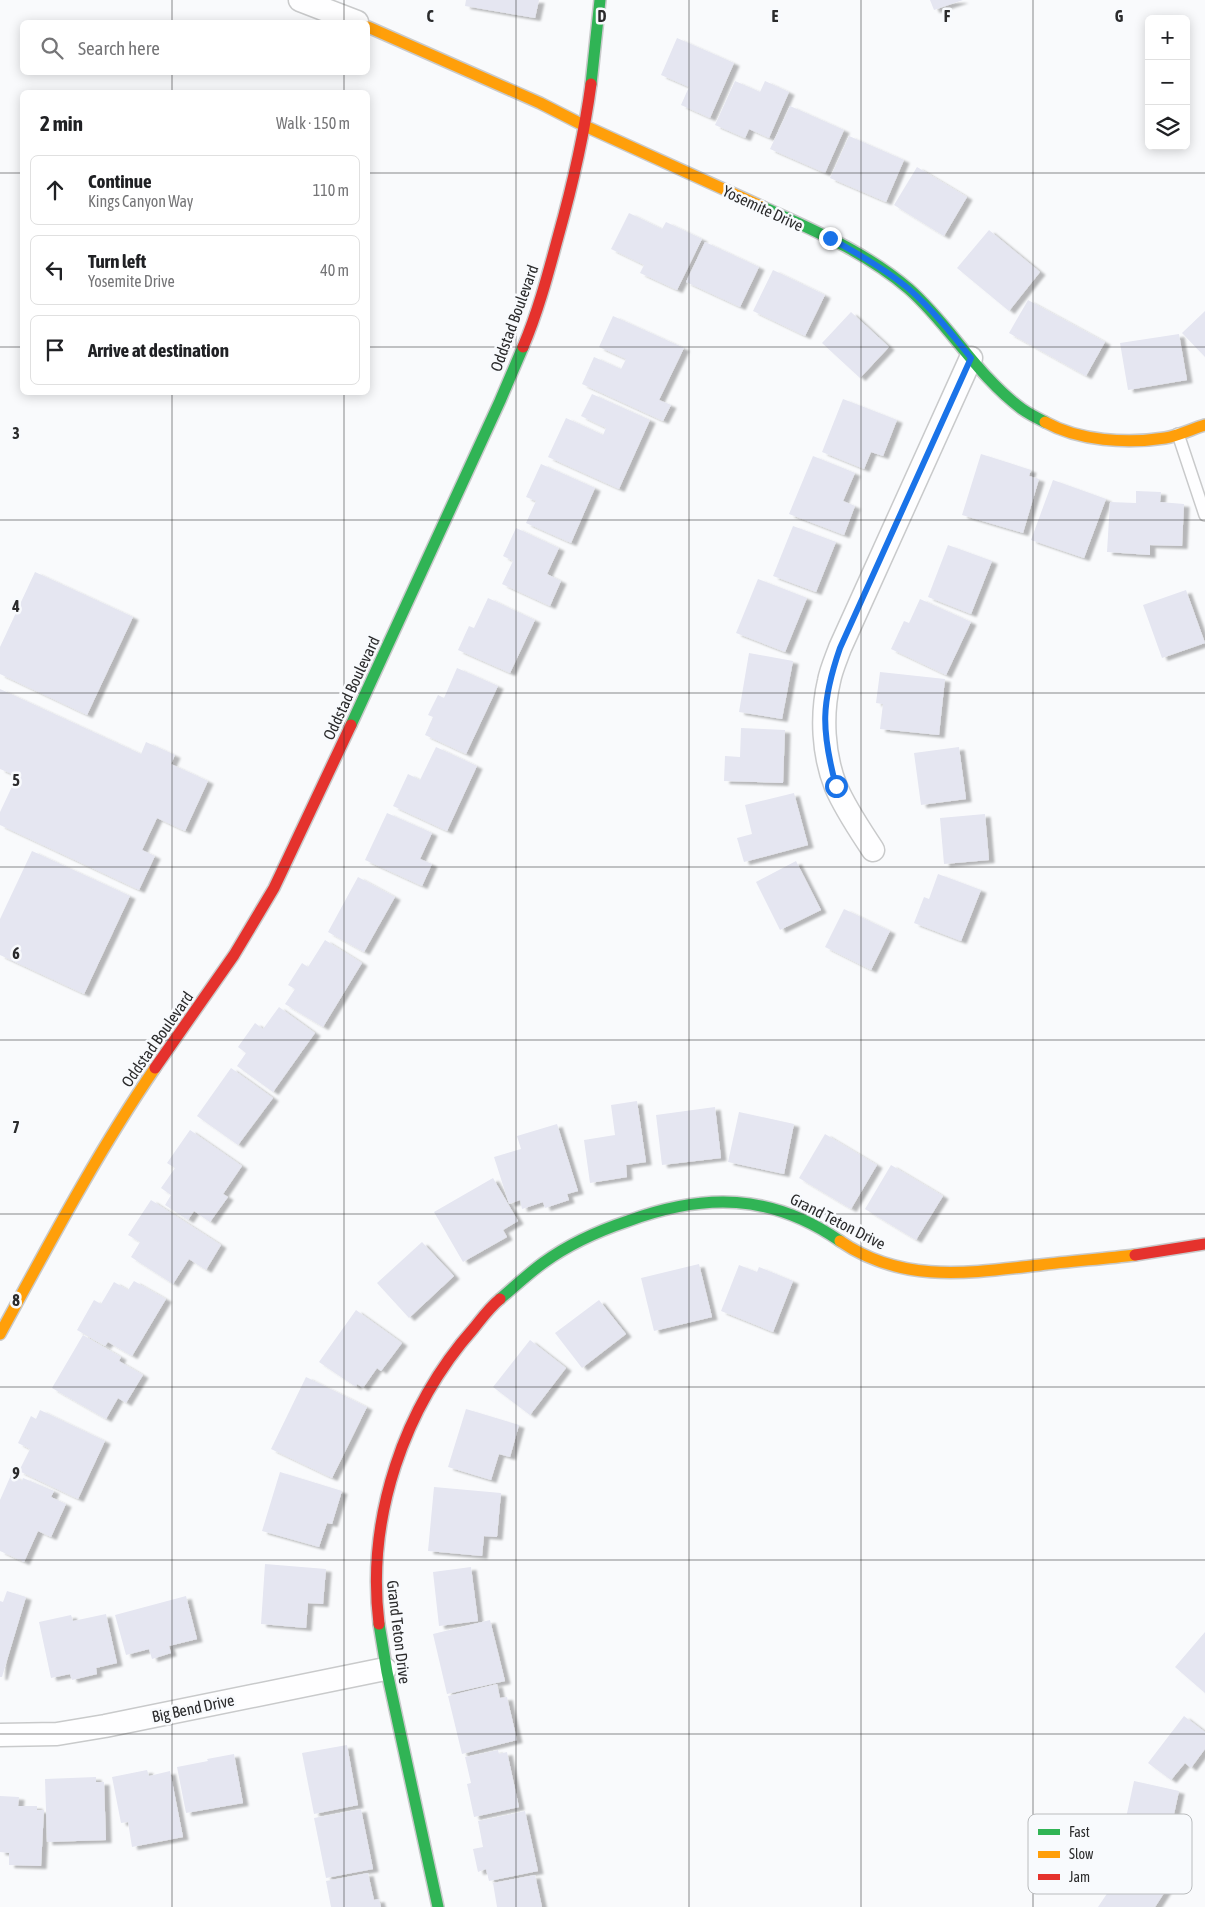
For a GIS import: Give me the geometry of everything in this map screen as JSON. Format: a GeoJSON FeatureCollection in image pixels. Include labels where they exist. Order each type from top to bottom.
{"type":"FeatureCollection","features":[{"type":"Feature","properties":{"kind":"street"},"geometry":{"type":"LineString","coordinates":[[300,0],[352,20]]}},
{"type":"Feature","properties":{"kind":"street","name":"Oddstad Boulevard"},"geometry":{"type":"LineString","coordinates":[[0,1334],[71,1202],[148,1079],[234,955],[274,888],[311,814],[500,401],[530,330],[571,191],[594,62],[600,0]]}},
{"type":"Feature","properties":{"kind":"street","name":"Yosemite Drive"},"geometry":{"type":"LineString","coordinates":[[370,28],[540,103],[584,126],[830,238],[872,261],[909,289],[941,321],[996,386],[1022,409],[1054,427],[1090,437],[1127,441],[1166,438],[1205,425]]}},
{"type":"Feature","properties":{"kind":"street"},"geometry":{"type":"LineString","coordinates":[[873,850],[853,820],[836,786],[827,751],[824,714],[829,680],[840,648],[971,358]]}},
{"type":"Feature","properties":{"kind":"street","name":"Grand Teton Drive"},"geometry":{"type":"LineString","coordinates":[[438,1907],[385,1669],[376,1578],[379,1529],[391,1477],[408,1431],[433,1382],[464,1337],[501,1298],[539,1265],[583,1237],[632,1217],[679,1205],[725,1200],[770,1206],[812,1223],[850,1248],[892,1266],[933,1273],[974,1272],[1172,1252],[1205,1244]]}},
{"type":"Feature","properties":{"kind":"street","name":"Big Bend Drive"},"geometry":{"type":"LineString","coordinates":[[0,1735],[56,1734],[105,1726],[385,1669]]}},
{"type":"Feature","properties":{"kind":"lane"},"geometry":{"type":"LineString","coordinates":[[1178,434],[1205,515]]}},
{"type":"Feature","properties":{"kind":"building"},"geometry":{"type":"Polygon","coordinates":[[[466,0],[539,0],[535,18],[465,6],[466,0]]]}},
{"type":"Feature","properties":{"kind":"building"},"geometry":{"type":"Polygon","coordinates":[[[930,0],[963,0],[934,10],[930,0]]]}},
{"type":"Feature","properties":{"kind":"building"},"geometry":{"type":"Polygon","coordinates":[[[677,38],[734,63],[710,118],[681,105],[689,87],[661,75],[677,38]]]}},
{"type":"Feature","properties":{"kind":"building"},"geometry":{"type":"Polygon","coordinates":[[[735,81],[760,92],[765,81],[789,92],[769,138],[749,129],[745,138],[715,125],[735,81]]]}},
{"type":"Feature","properties":{"kind":"building"},"geometry":{"type":"Polygon","coordinates":[[[790,106],[844,130],[825,173],[770,149],[790,106]]]}},
{"type":"Feature","properties":{"kind":"building"},"geometry":{"type":"Polygon","coordinates":[[[849,136],[904,160],[886,202],[830,178],[849,136]]]}},
{"type":"Feature","properties":{"kind":"building"},"geometry":{"type":"Polygon","coordinates":[[[917,167],[967,197],[944,236],[894,205],[917,167]]]}},
{"type":"Feature","properties":{"kind":"building"},"geometry":{"type":"Polygon","coordinates":[[[629,213],[662,229],[666,222],[702,239],[677,290],[640,273],[644,265],[611,249],[629,213]]]}},
{"type":"Feature","properties":{"kind":"building"},"geometry":{"type":"Polygon","coordinates":[[[989,230],[1040,272],[1009,311],[957,268],[989,230]]]}},
{"type":"Feature","properties":{"kind":"building"},"geometry":{"type":"Polygon","coordinates":[[[705,242],[759,267],[740,307],[686,282],[705,242]]]}},
{"type":"Feature","properties":{"kind":"building"},"geometry":{"type":"Polygon","coordinates":[[[773,270],[825,295],[805,336],[753,311],[773,270]]]}},
{"type":"Feature","properties":{"kind":"building"},"geometry":{"type":"Polygon","coordinates":[[[1028,300],[1105,342],[1086,376],[1009,333],[1028,300]]]}},
{"type":"Feature","properties":{"kind":"building"},"geometry":{"type":"Polygon","coordinates":[[[1205,311],[1205,357],[1182,333],[1205,311]]]}},
{"type":"Feature","properties":{"kind":"building"},"geometry":{"type":"Polygon","coordinates":[[[851,312],[889,347],[860,378],[822,343],[851,312]]]}},
{"type":"Feature","properties":{"kind":"building"},"geometry":{"type":"Polygon","coordinates":[[[613,316],[684,348],[659,400],[671,405],[663,421],[582,384],[594,357],[621,369],[626,359],[599,347],[613,316]]]}},
{"type":"Feature","properties":{"kind":"building"},"geometry":{"type":"Polygon","coordinates":[[[1179,334],[1187,380],[1128,390],[1120,343],[1179,334]]]}},
{"type":"Feature","properties":{"kind":"building"},"geometry":{"type":"Polygon","coordinates":[[[592,394],[650,420],[619,489],[548,457],[566,418],[603,435],[606,428],[581,416],[592,394]]]}},
{"type":"Feature","properties":{"kind":"building"},"geometry":{"type":"Polygon","coordinates":[[[843,399],[897,420],[883,456],[871,452],[864,469],[822,452],[843,399]]]}},
{"type":"Feature","properties":{"kind":"building"},"geometry":{"type":"Polygon","coordinates":[[[981,454],[1031,470],[1029,476],[1039,479],[1023,533],[962,515],[981,454]]]}},
{"type":"Feature","properties":{"kind":"building"},"geometry":{"type":"Polygon","coordinates":[[[813,456],[855,473],[843,501],[855,506],[844,535],[789,514],[813,456]]]}},
{"type":"Feature","properties":{"kind":"building"},"geometry":{"type":"Polygon","coordinates":[[[541,464],[595,488],[571,543],[526,523],[536,501],[526,497],[541,464]]]}},
{"type":"Feature","properties":{"kind":"building"},"geometry":{"type":"Polygon","coordinates":[[[1053,480],[1106,499],[1084,558],[1031,540],[1053,480]]]}},
{"type":"Feature","properties":{"kind":"building"},"geometry":{"type":"Polygon","coordinates":[[[1136,491],[1161,492],[1160,502],[1184,504],[1182,546],[1150,545],[1150,555],[1107,552],[1110,502],[1136,503],[1136,491]]]}},
{"type":"Feature","properties":{"kind":"building"},"geometry":{"type":"Polygon","coordinates":[[[793,526],[836,542],[816,592],[773,576],[793,526]]]}},
{"type":"Feature","properties":{"kind":"building"},"geometry":{"type":"Polygon","coordinates":[[[516,528],[559,548],[547,574],[561,581],[550,606],[502,584],[513,561],[503,556],[516,528]]]}},
{"type":"Feature","properties":{"kind":"building"},"geometry":{"type":"Polygon","coordinates":[[[948,545],[992,561],[971,614],[928,597],[948,545]]]}},
{"type":"Feature","properties":{"kind":"building"},"geometry":{"type":"Polygon","coordinates":[[[35,572],[133,617],[87,715],[0,674],[0,647],[35,572]]]}},
{"type":"Feature","properties":{"kind":"building"},"geometry":{"type":"Polygon","coordinates":[[[758,579],[807,598],[785,652],[736,633],[758,579]]]}},
{"type":"Feature","properties":{"kind":"building"},"geometry":{"type":"Polygon","coordinates":[[[1186,590],[1205,643],[1162,658],[1143,605],[1186,590]]]}},
{"type":"Feature","properties":{"kind":"building"},"geometry":{"type":"Polygon","coordinates":[[[488,598],[535,620],[510,673],[458,650],[469,626],[474,628],[488,598]]]}},
{"type":"Feature","properties":{"kind":"building"},"geometry":{"type":"Polygon","coordinates":[[[920,599],[971,622],[946,675],[891,649],[904,621],[909,623],[920,599]]]}},
{"type":"Feature","properties":{"kind":"building"},"geometry":{"type":"Polygon","coordinates":[[[749,653],[793,661],[782,719],[739,712],[749,653]]]}},
{"type":"Feature","properties":{"kind":"building"},"geometry":{"type":"Polygon","coordinates":[[[457,668],[498,686],[466,754],[425,735],[433,717],[428,715],[438,695],[444,698],[457,668]]]}},
{"type":"Feature","properties":{"kind":"building"},"geometry":{"type":"Polygon","coordinates":[[[880,672],[945,679],[939,735],[880,729],[883,704],[876,703],[880,672]]]}},
{"type":"Feature","properties":{"kind":"building"},"geometry":{"type":"Polygon","coordinates":[[[0,689],[141,754],[146,742],[175,755],[171,764],[208,781],[185,831],[157,818],[142,850],[155,856],[139,890],[0,825],[0,812],[17,776],[0,769],[0,689]]]}},
{"type":"Feature","properties":{"kind":"building"},"geometry":{"type":"Polygon","coordinates":[[[741,728],[785,730],[783,783],[724,781],[725,756],[740,757],[741,728]]]}},
{"type":"Feature","properties":{"kind":"building"},"geometry":{"type":"Polygon","coordinates":[[[436,747],[477,766],[447,831],[393,806],[408,774],[420,780],[436,747]]]}},
{"type":"Feature","properties":{"kind":"building"},"geometry":{"type":"Polygon","coordinates":[[[959,747],[966,799],[921,805],[914,753],[959,747]]]}},
{"type":"Feature","properties":{"kind":"building"},"geometry":{"type":"Polygon","coordinates":[[[794,793],[808,845],[744,862],[737,838],[752,834],[745,805],[794,793]]]}},
{"type":"Feature","properties":{"kind":"building"},"geometry":{"type":"Polygon","coordinates":[[[387,813],[432,833],[420,859],[432,864],[422,886],[365,860],[387,813]]]}},
{"type":"Feature","properties":{"kind":"building"},"geometry":{"type":"Polygon","coordinates":[[[985,814],[989,860],[944,864],[940,818],[985,814]]]}},
{"type":"Feature","properties":{"kind":"building"},"geometry":{"type":"Polygon","coordinates":[[[32,851],[130,896],[84,994],[0,955],[0,919],[32,851]]]}},
{"type":"Feature","properties":{"kind":"building"},"geometry":{"type":"Polygon","coordinates":[[[796,861],[821,910],[780,930],[756,882],[796,861]]]}},
{"type":"Feature","properties":{"kind":"building"},"geometry":{"type":"Polygon","coordinates":[[[938,874],[981,890],[961,941],[914,923],[924,897],[929,899],[938,874]]]}},
{"type":"Feature","properties":{"kind":"building"},"geometry":{"type":"Polygon","coordinates":[[[358,877],[395,897],[364,952],[328,932],[358,877]]]}},
{"type":"Feature","properties":{"kind":"building"},"geometry":{"type":"Polygon","coordinates":[[[844,909],[890,931],[871,970],[825,947],[844,909]]]}},
{"type":"Feature","properties":{"kind":"building"},"geometry":{"type":"Polygon","coordinates":[[[325,940],[362,963],[323,1027],[285,1004],[295,989],[288,985],[302,963],[308,967],[325,940]]]}},
{"type":"Feature","properties":{"kind":"building"},"geometry":{"type":"Polygon","coordinates":[[[279,1007],[315,1033],[273,1092],[237,1066],[246,1053],[238,1047],[255,1023],[263,1029],[279,1007]]]}},
{"type":"Feature","properties":{"kind":"building"},"geometry":{"type":"Polygon","coordinates":[[[231,1068],[273,1098],[238,1145],[197,1116],[231,1068]]]}},
{"type":"Feature","properties":{"kind":"building"},"geometry":{"type":"Polygon","coordinates":[[[637,1101],[646,1162],[626,1165],[627,1177],[590,1183],[584,1140],[615,1135],[611,1105],[637,1101]]]}},
{"type":"Feature","properties":{"kind":"building"},"geometry":{"type":"Polygon","coordinates":[[[715,1107],[721,1158],[662,1165],[656,1115],[715,1107]]]}},
{"type":"Feature","properties":{"kind":"building"},"geometry":{"type":"Polygon","coordinates":[[[739,1112],[794,1124],[784,1174],[728,1162],[739,1112]]]}},
{"type":"Feature","properties":{"kind":"building"},"geometry":{"type":"Polygon","coordinates":[[[557,1124],[578,1191],[567,1194],[569,1200],[545,1208],[543,1202],[522,1209],[520,1200],[509,1204],[494,1157],[521,1149],[517,1136],[557,1124]]]}},
{"type":"Feature","properties":{"kind":"building"},"geometry":{"type":"Polygon","coordinates":[[[190,1130],[242,1166],[223,1194],[228,1197],[210,1222],[194,1211],[188,1220],[165,1205],[171,1195],[161,1188],[175,1168],[167,1163],[190,1130]]]}},
{"type":"Feature","properties":{"kind":"building"},"geometry":{"type":"Polygon","coordinates":[[[825,1134],[877,1165],[851,1209],[799,1178],[825,1134]]]}},
{"type":"Feature","properties":{"kind":"building"},"geometry":{"type":"Polygon","coordinates":[[[891,1165],[943,1196],[916,1240],[865,1209],[891,1165]]]}},
{"type":"Feature","properties":{"kind":"building"},"geometry":{"type":"Polygon","coordinates":[[[493,1178],[518,1221],[503,1230],[507,1237],[463,1262],[434,1212],[493,1178]]]}},
{"type":"Feature","properties":{"kind":"building"},"geometry":{"type":"Polygon","coordinates":[[[151,1200],[221,1245],[206,1270],[189,1259],[173,1284],[131,1257],[140,1242],[128,1235],[151,1200]]]}},
{"type":"Feature","properties":{"kind":"building"},"geometry":{"type":"Polygon","coordinates":[[[422,1242],[454,1276],[409,1318],[377,1283],[422,1242]]]}},
{"type":"Feature","properties":{"kind":"building"},"geometry":{"type":"Polygon","coordinates":[[[699,1264],[712,1317],[654,1331],[641,1278],[699,1264]]]}},
{"type":"Feature","properties":{"kind":"building"},"geometry":{"type":"Polygon","coordinates":[[[739,1265],[757,1272],[759,1267],[793,1281],[773,1332],[721,1311],[739,1265]]]}},
{"type":"Feature","properties":{"kind":"building"},"geometry":{"type":"Polygon","coordinates":[[[134,1281],[166,1299],[132,1356],[108,1342],[105,1346],[77,1330],[94,1300],[101,1304],[114,1282],[128,1290],[134,1281]]]}},
{"type":"Feature","properties":{"kind":"building"},"geometry":{"type":"Polygon","coordinates":[[[599,1300],[626,1334],[582,1368],[555,1333],[599,1300]]]}},
{"type":"Feature","properties":{"kind":"building"},"geometry":{"type":"Polygon","coordinates":[[[356,1310],[402,1343],[381,1371],[377,1368],[363,1388],[357,1384],[356,1387],[319,1362],[356,1310]]]}},
{"type":"Feature","properties":{"kind":"building"},"geometry":{"type":"Polygon","coordinates":[[[83,1335],[121,1357],[119,1361],[143,1375],[126,1403],[118,1398],[106,1419],[52,1388],[83,1335]]]}},
{"type":"Feature","properties":{"kind":"building"},"geometry":{"type":"Polygon","coordinates":[[[530,1340],[566,1368],[530,1415],[493,1387],[530,1340]]]}},
{"type":"Feature","properties":{"kind":"building"},"geometry":{"type":"Polygon","coordinates":[[[306,1377],[367,1407],[332,1478],[271,1449],[306,1377]]]}},
{"type":"Feature","properties":{"kind":"building"},"geometry":{"type":"Polygon","coordinates":[[[466,1409],[519,1425],[510,1457],[499,1454],[491,1480],[448,1467],[466,1409]]]}},
{"type":"Feature","properties":{"kind":"building"},"geometry":{"type":"Polygon","coordinates":[[[40,1410],[105,1441],[78,1499],[19,1471],[30,1449],[18,1443],[31,1416],[36,1419],[40,1410]]]}},
{"type":"Feature","properties":{"kind":"building"},"geometry":{"type":"Polygon","coordinates":[[[280,1472],[342,1491],[332,1524],[327,1523],[319,1547],[262,1531],[280,1472]]]}},
{"type":"Feature","properties":{"kind":"building"},"geometry":{"type":"Polygon","coordinates":[[[11,1475],[22,1481],[23,1478],[54,1491],[51,1497],[66,1504],[51,1537],[38,1531],[24,1562],[0,1551],[0,1500],[11,1475]]]}},
{"type":"Feature","properties":{"kind":"building"},"geometry":{"type":"Polygon","coordinates":[[[434,1487],[501,1493],[497,1537],[484,1536],[482,1556],[428,1551],[434,1487]]]}},
{"type":"Feature","properties":{"kind":"building"},"geometry":{"type":"Polygon","coordinates":[[[265,1564],[326,1569],[323,1604],[308,1603],[306,1628],[261,1624],[265,1564]]]}},
{"type":"Feature","properties":{"kind":"building"},"geometry":{"type":"Polygon","coordinates":[[[471,1567],[478,1621],[439,1626],[433,1572],[471,1567]]]}},
{"type":"Feature","properties":{"kind":"building"},"geometry":{"type":"Polygon","coordinates":[[[7,1591],[26,1597],[2,1677],[0,1677],[0,1601],[3,1602],[7,1591]]]}},
{"type":"Feature","properties":{"kind":"building"},"geometry":{"type":"Polygon","coordinates":[[[186,1596],[197,1639],[169,1646],[171,1653],[152,1659],[149,1649],[126,1655],[115,1615],[186,1596]]]}},
{"type":"Feature","properties":{"kind":"building"},"geometry":{"type":"Polygon","coordinates":[[[106,1614],[117,1663],[96,1668],[97,1674],[72,1680],[70,1674],[51,1678],[39,1622],[71,1615],[73,1621],[106,1614]]]}},
{"type":"Feature","properties":{"kind":"building"},"geometry":{"type":"Polygon","coordinates":[[[490,1620],[505,1681],[447,1694],[433,1634],[490,1620]]]}},
{"type":"Feature","properties":{"kind":"building"},"geometry":{"type":"Polygon","coordinates":[[[1205,1632],[1205,1693],[1175,1667],[1205,1632]]]}},
{"type":"Feature","properties":{"kind":"building"},"geometry":{"type":"Polygon","coordinates":[[[497,1684],[500,1698],[507,1697],[517,1740],[462,1754],[448,1696],[497,1684]]]}},
{"type":"Feature","properties":{"kind":"building"},"geometry":{"type":"Polygon","coordinates":[[[1184,1716],[1205,1732],[1205,1749],[1191,1768],[1185,1763],[1171,1780],[1148,1763],[1184,1716]]]}},
{"type":"Feature","properties":{"kind":"building"},"geometry":{"type":"Polygon","coordinates":[[[347,1745],[358,1805],[314,1814],[302,1753],[347,1745]]]}},
{"type":"Feature","properties":{"kind":"building"},"geometry":{"type":"Polygon","coordinates":[[[498,1750],[499,1754],[507,1752],[519,1807],[474,1817],[467,1784],[471,1783],[465,1757],[498,1750]]]}},
{"type":"Feature","properties":{"kind":"building"},"geometry":{"type":"Polygon","coordinates":[[[234,1754],[243,1803],[186,1813],[177,1767],[234,1754]]]}},
{"type":"Feature","properties":{"kind":"building"},"geometry":{"type":"Polygon","coordinates":[[[147,1770],[149,1776],[170,1771],[183,1837],[132,1847],[128,1822],[121,1823],[112,1777],[147,1770]]]}},
{"type":"Feature","properties":{"kind":"building"},"geometry":{"type":"Polygon","coordinates":[[[96,1777],[96,1782],[104,1782],[106,1840],[47,1842],[45,1779],[96,1777]]]}},
{"type":"Feature","properties":{"kind":"building"},"geometry":{"type":"Polygon","coordinates":[[[1134,1781],[1179,1791],[1174,1814],[1127,1814],[1134,1781]]]}},
{"type":"Feature","properties":{"kind":"building"},"geometry":{"type":"Polygon","coordinates":[[[0,1796],[19,1797],[18,1806],[37,1806],[37,1810],[44,1810],[41,1866],[9,1865],[9,1853],[0,1852],[0,1796]]]}},
{"type":"Feature","properties":{"kind":"building"},"geometry":{"type":"Polygon","coordinates":[[[361,1809],[373,1869],[326,1878],[314,1818],[361,1809]]]}},
{"type":"Feature","properties":{"kind":"building"},"geometry":{"type":"Polygon","coordinates":[[[525,1811],[538,1871],[489,1881],[486,1869],[478,1872],[473,1849],[483,1847],[478,1821],[525,1811]]]}},
{"type":"Feature","properties":{"kind":"building"},"geometry":{"type":"Polygon","coordinates":[[[368,1873],[374,1900],[379,1899],[381,1907],[331,1907],[326,1881],[368,1873]]]}},
{"type":"Feature","properties":{"kind":"building"},"geometry":{"type":"Polygon","coordinates":[[[535,1875],[542,1907],[497,1907],[493,1883],[535,1875]]]}},
{"type":"Feature","properties":{"kind":"building"},"geometry":{"type":"Polygon","coordinates":[[[1107,1894],[1163,1894],[1155,1907],[1098,1907],[1107,1894]]]}},
{"type":"Feature","properties":{"kind":"traffic: fast"},"geometry":{"type":"LineString","coordinates":[[591,84],[600,0]]}},
{"type":"Feature","properties":{"kind":"traffic: fast"},"geometry":{"type":"LineString","coordinates":[[763,207],[839,243],[892,276],[924,303],[977,366],[1006,396],[1025,411],[1045,422]]}},
{"type":"Feature","properties":{"kind":"traffic: fast"},"geometry":{"type":"LineString","coordinates":[[351,725],[523,347]]}},
{"type":"Feature","properties":{"kind":"traffic: fast"},"geometry":{"type":"LineString","coordinates":[[500,1299],[543,1263],[573,1244],[617,1225],[656,1212],[683,1206],[710,1202],[737,1202],[763,1206],[814,1225],[840,1241]]}},
{"type":"Feature","properties":{"kind":"traffic: fast"},"geometry":{"type":"LineString","coordinates":[[379,1624],[387,1672],[438,1907]]}},
{"type":"Feature","properties":{"kind":"traffic: slow"},"geometry":{"type":"LineString","coordinates":[[370,28],[540,103],[585,126],[763,207]]}},
{"type":"Feature","properties":{"kind":"traffic: slow"},"geometry":{"type":"LineString","coordinates":[[1045,422],[1088,437],[1119,441],[1165,438],[1205,425]]}},
{"type":"Feature","properties":{"kind":"traffic: slow"},"geometry":{"type":"LineString","coordinates":[[0,1334],[93,1166],[155,1068]]}},
{"type":"Feature","properties":{"kind":"traffic: slow"},"geometry":{"type":"LineString","coordinates":[[840,1241],[863,1255],[887,1264],[912,1270],[937,1272],[988,1271],[1135,1255]]}},
{"type":"Feature","properties":{"kind":"traffic: jam"},"geometry":{"type":"LineString","coordinates":[[523,347],[542,293],[568,199],[581,142],[591,84]]}},
{"type":"Feature","properties":{"kind":"traffic: jam"},"geometry":{"type":"LineString","coordinates":[[155,1068],[234,955],[274,888],[351,725]]}},
{"type":"Feature","properties":{"kind":"traffic: jam"},"geometry":{"type":"LineString","coordinates":[[1135,1255],[1205,1244]]}},
{"type":"Feature","properties":{"kind":"traffic: jam"},"geometry":{"type":"LineString","coordinates":[[379,1624],[376,1584],[379,1544],[385,1505],[395,1466],[410,1428],[428,1393],[449,1359],[486,1313],[500,1299]]}},
{"type":"Feature","properties":{"kind":"route"},"geometry":{"type":"LineString","coordinates":[[830,238],[872,261],[909,289],[941,321],[971,358],[840,648],[829,680],[824,714],[827,751],[836,786]]}}]}
